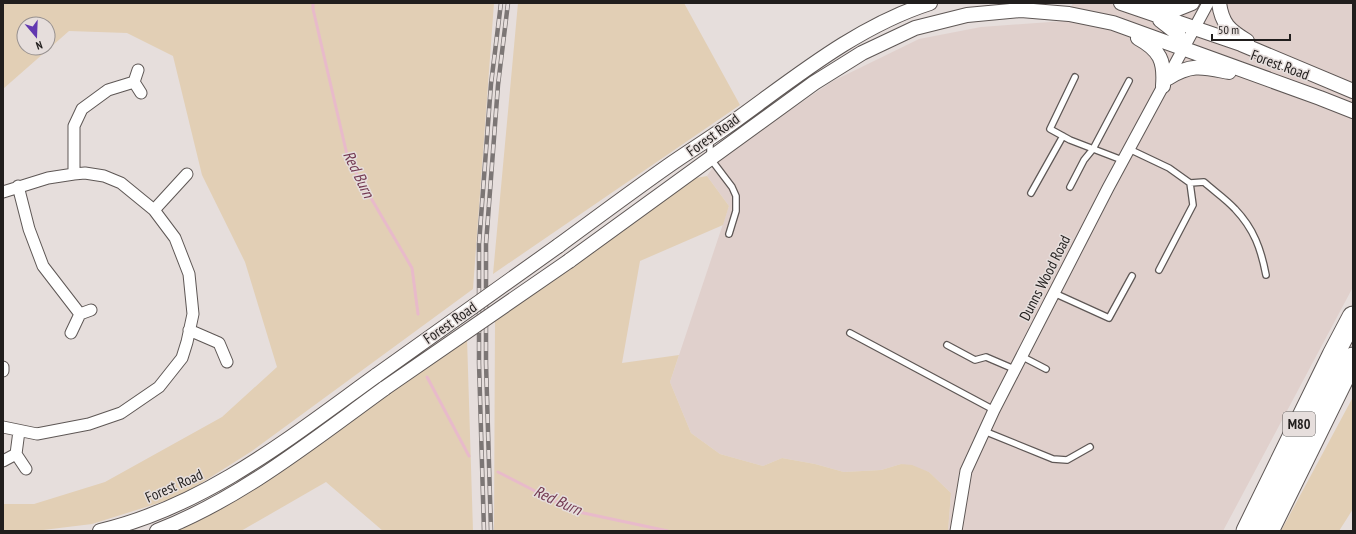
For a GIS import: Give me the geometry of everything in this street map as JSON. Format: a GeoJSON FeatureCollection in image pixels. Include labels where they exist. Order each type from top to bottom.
{"type":"FeatureCollection","features":[{"type":"Feature","properties":{"kind":"highway","name":"M80"},"geometry":{"type":"LineString","coordinates":[[1246,531],[1353,317]]}},
{"type":"Feature","properties":{"kind":"highway","name":"M80"},"geometry":{"type":"LineString","coordinates":[[1268,531],[1353,358]]}},
{"type":"Feature","properties":{"kind":"street","name":"Forest Road"},"geometry":{"type":"LineString","coordinates":[[100,531],[119,527],[174,507],[215,486],[279,445],[669,165],[710,139],[818,61],[868,28],[914,8],[930,3]]}},
{"type":"Feature","properties":{"kind":"street","name":"Forest Road"},"geometry":{"type":"LineString","coordinates":[[1121,3],[1241,44],[1353,91]]}},
{"type":"Feature","properties":{"kind":"street"},"geometry":{"type":"LineString","coordinates":[[1141,3],[1178,9],[1192,3]]}},
{"type":"Feature","properties":{"kind":"street","name":"Dunns Wood Road"},"geometry":{"type":"LineString","coordinates":[[956,531],[966,471],[994,410],[1122,160],[1208,3]]}},
{"type":"Feature","properties":{"kind":"street"},"geometry":{"type":"LineString","coordinates":[[1219,3],[1221,16],[1231,32],[1278,60]]}},
{"type":"Feature","properties":{"kind":"street","name":"Forest Road"},"geometry":{"type":"LineString","coordinates":[[157,531],[232,496],[260,478],[385,388],[569,261],[814,83],[862,53],[915,28],[967,15],[1021,10],[1069,14],[1113,23],[1353,111]]}},
{"type":"Feature","properties":{"kind":"street"},"geometry":{"type":"LineString","coordinates":[[1152,14],[1178,34],[1184,48]]}},
{"type":"Feature","properties":{"kind":"street"},"geometry":{"type":"LineString","coordinates":[[1101,21],[1150,45],[1159,55],[1163,64],[1166,82],[1181,70],[1196,67],[1267,79]]}},
{"type":"Feature","properties":{"kind":"street"},"geometry":{"type":"LineString","coordinates":[[1195,28],[1200,45],[1215,60]]}},
{"type":"Feature","properties":{"kind":"street"},"geometry":{"type":"LineString","coordinates":[[134,82],[138,70]]}},
{"type":"Feature","properties":{"kind":"street"},"geometry":{"type":"LineString","coordinates":[[134,82],[142,93]]}},
{"type":"Feature","properties":{"kind":"street"},"geometry":{"type":"LineString","coordinates":[[74,174],[74,126],[82,109],[108,90],[134,82]]}},
{"type":"Feature","properties":{"kind":"street"},"geometry":{"type":"LineString","coordinates":[[3,192],[18,186],[48,178],[85,173],[104,176],[121,183],[154,210],[175,238],[189,274],[192,314],[182,358],[159,387],[121,413],[89,424],[37,434],[3,427]]}},
{"type":"Feature","properties":{"kind":"street"},"geometry":{"type":"LineString","coordinates":[[154,210],[187,174]]}},
{"type":"Feature","properties":{"kind":"street"},"geometry":{"type":"LineString","coordinates":[[18,186],[29,229],[43,266],[80,314]]}},
{"type":"Feature","properties":{"kind":"street"},"geometry":{"type":"LineString","coordinates":[[71,333],[80,314],[91,310]]}},
{"type":"Feature","properties":{"kind":"street"},"geometry":{"type":"LineString","coordinates":[[189,330],[219,343],[227,362]]}},
{"type":"Feature","properties":{"kind":"street"},"geometry":{"type":"LineString","coordinates":[[19,431],[16,454],[26,469]]}},
{"type":"Feature","properties":{"kind":"street"},"geometry":{"type":"LineString","coordinates":[[3,461],[16,454]]}},
{"type":"Feature","properties":{"kind":"lane"},"geometry":{"type":"LineString","coordinates":[[1074,78],[1050,128],[1063,136],[1122,160]]}},
{"type":"Feature","properties":{"kind":"lane"},"geometry":{"type":"LineString","coordinates":[[1070,187],[1084,160],[1093,149],[1129,81]]}},
{"type":"Feature","properties":{"kind":"lane"},"geometry":{"type":"LineString","coordinates":[[1031,193],[1063,136]]}},
{"type":"Feature","properties":{"kind":"lane"},"geometry":{"type":"LineString","coordinates":[[710,139],[710,158],[732,187],[736,196],[736,211],[729,234]]}},
{"type":"Feature","properties":{"kind":"lane"},"geometry":{"type":"LineString","coordinates":[[1129,149],[1169,168],[1190,183],[1204,182],[1234,208],[1253,234],[1261,251],[1266,275]]}},
{"type":"Feature","properties":{"kind":"lane"},"geometry":{"type":"LineString","coordinates":[[1159,270],[1194,205],[1190,183]]}},
{"type":"Feature","properties":{"kind":"lane"},"geometry":{"type":"LineString","coordinates":[[1054,293],[1109,318],[1132,276]]}},
{"type":"Feature","properties":{"kind":"lane"},"geometry":{"type":"LineString","coordinates":[[850,333],[994,410]]}},
{"type":"Feature","properties":{"kind":"lane"},"geometry":{"type":"LineString","coordinates":[[947,345],[975,360],[986,357],[1014,369]]}},
{"type":"Feature","properties":{"kind":"lane"},"geometry":{"type":"LineString","coordinates":[[1021,356],[1046,369]]}},
{"type":"Feature","properties":{"kind":"lane"},"geometry":{"type":"LineString","coordinates":[[984,431],[1053,459],[1068,460],[1090,447]]}},
{"type":"Feature","properties":{"kind":"shaded area"},"geometry":{"type":"Polygon","coordinates":[[[3,3],[494,3],[473,289],[252,451],[181,496],[92,524],[35,531],[3,531],[3,504],[34,504],[105,482],[222,417],[277,367],[245,262],[202,175],[173,56],[127,33],[69,31],[56,42],[56,16],[16,16],[16,56],[41,56],[3,89],[3,3]]]}},
{"type":"Feature","properties":{"kind":"shaded area"},"geometry":{"type":"Polygon","coordinates":[[[518,3],[684,3],[740,105],[493,274],[518,3]]]}},
{"type":"Feature","properties":{"kind":"shaded area"},"geometry":{"type":"Polygon","coordinates":[[[1073,3],[1353,3],[1353,287],[1223,531],[948,531],[951,493],[929,472],[901,464],[881,470],[844,472],[815,464],[782,458],[763,466],[720,454],[691,433],[670,382],[729,206],[707,176],[720,157],[833,81],[919,39],[981,27],[1064,21],[1073,3]]]}},
{"type":"Feature","properties":{"kind":"shaded area"},"geometry":{"type":"Polygon","coordinates":[[[707,176],[729,206],[723,225],[640,261],[622,363],[679,355],[670,382],[691,433],[720,454],[763,466],[782,458],[815,464],[844,472],[881,470],[901,464],[912,465],[929,472],[951,493],[948,531],[494,531],[495,320],[696,178],[707,176]]]}},
{"type":"Feature","properties":{"kind":"shaded area"},"geometry":{"type":"Polygon","coordinates":[[[467,338],[473,531],[383,531],[326,482],[241,531],[177,531],[290,463],[467,338]]]}},
{"type":"Feature","properties":{"kind":"shaded area"},"geometry":{"type":"Polygon","coordinates":[[[1353,397],[1353,509],[1339,531],[1281,531],[1353,397]]]}},
{"type":"Feature","properties":{"kind":"waterway","name":"Red Burn"},"geometry":{"type":"LineString","coordinates":[[313,3],[313,9],[348,159],[412,268],[418,314]]}},
{"type":"Feature","properties":{"kind":"waterway","name":"Red Burn"},"geometry":{"type":"LineString","coordinates":[[427,377],[469,456]]}},
{"type":"Feature","properties":{"kind":"waterway","name":"Red Burn"},"geometry":{"type":"LineString","coordinates":[[498,472],[574,511],[668,531]]}},
{"type":"Feature","properties":{"kind":"railway"},"geometry":{"type":"LineString","coordinates":[[484,531],[479,363],[479,244],[491,84],[501,3]]}},
{"type":"Feature","properties":{"kind":"railway"},"geometry":{"type":"LineString","coordinates":[[491,531],[486,363],[486,244],[498,85],[508,3]]}}]}
